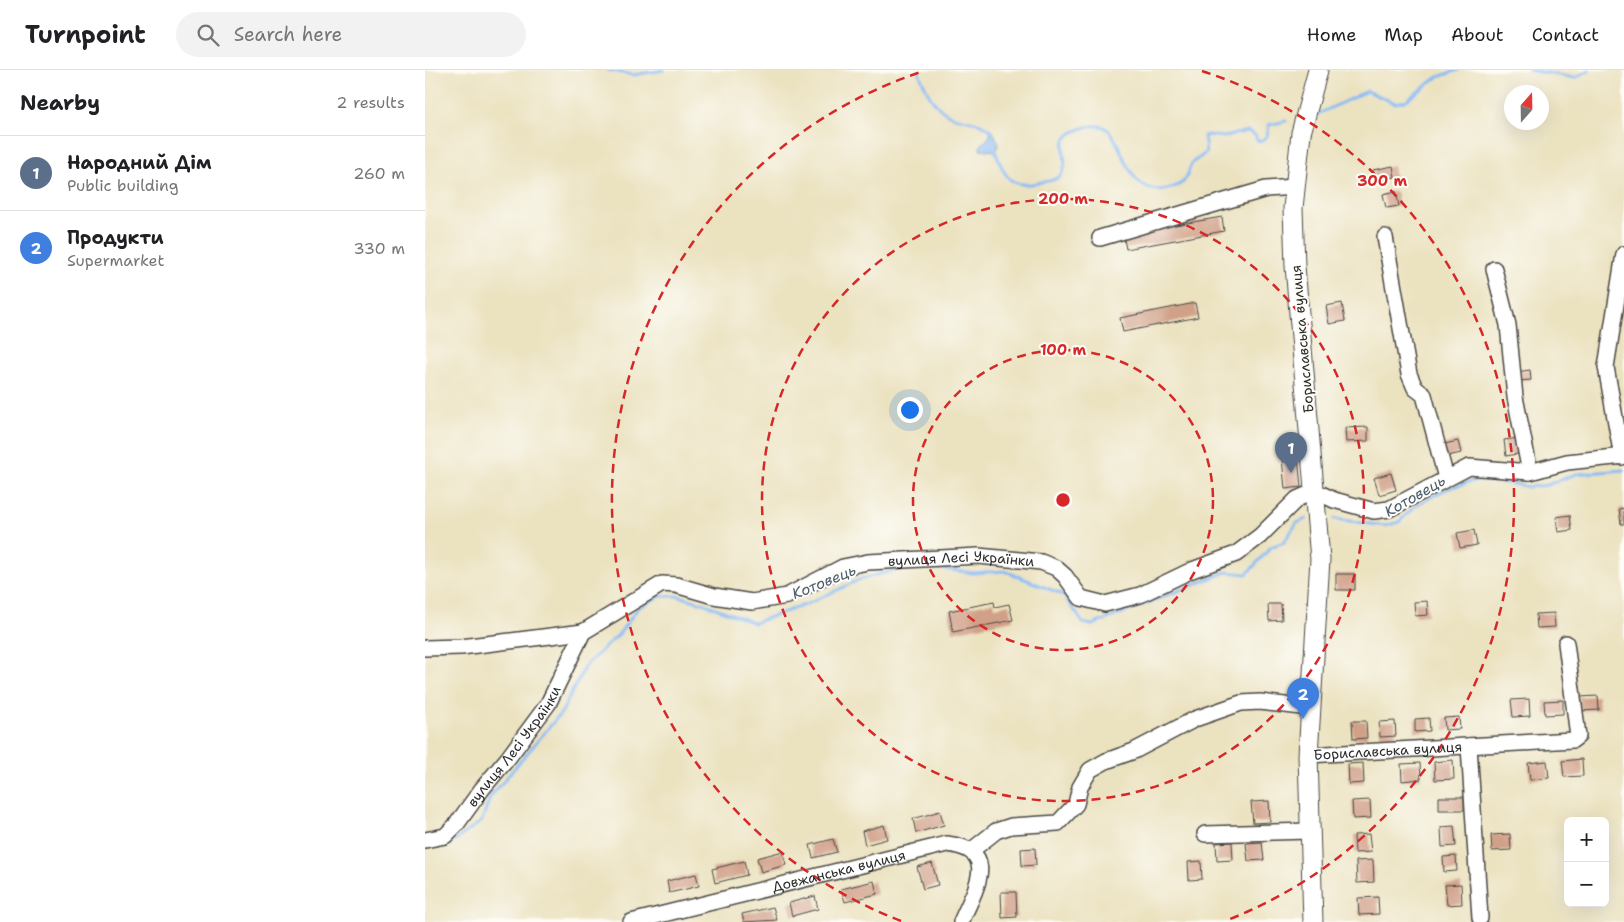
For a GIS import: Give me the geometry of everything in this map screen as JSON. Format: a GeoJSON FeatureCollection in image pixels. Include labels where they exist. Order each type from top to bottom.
{"type":"FeatureCollection","features":[{"type":"Feature","properties":{"kind":"main road","name":"Бориславська вулиця"},"geometry":{"type":"LineString","coordinates":[[1308,755],[1320,559],[1295,266],[1293,208],[1301,133],[1318,70]]}},
{"type":"Feature","properties":{"kind":"main road"},"geometry":{"type":"LineString","coordinates":[[1308,755],[1313,922]]}},
{"type":"Feature","properties":{"kind":"street"},"geometry":{"type":"LineString","coordinates":[[1100,238],[1266,189],[1295,187]]}},
{"type":"Feature","properties":{"kind":"street"},"geometry":{"type":"LineString","coordinates":[[1385,236],[1409,374],[1415,388],[1425,395],[1447,478]]}},
{"type":"Feature","properties":{"kind":"street"},"geometry":{"type":"LineString","coordinates":[[1315,491],[1351,506],[1374,511],[1389,509],[1469,467],[1530,472],[1567,462],[1623,457],[1606,368],[1624,254]]}},
{"type":"Feature","properties":{"kind":"street"},"geometry":{"type":"LineString","coordinates":[[1495,269],[1508,325],[1515,397],[1530,472]]}},
{"type":"Feature","properties":{"kind":"street","name":"вулиця Лесі Українки"},"geometry":{"type":"LineString","coordinates":[[425,648],[461,647],[583,632],[662,584],[676,585],[723,598],[752,602],[787,596],[843,567],[868,562],[978,556],[1041,562],[1056,568],[1065,576],[1081,598],[1105,604],[1120,602],[1236,554],[1260,536],[1297,499],[1315,491]]}},
{"type":"Feature","properties":{"kind":"street","name":"вулиця Лесі Українки"},"geometry":{"type":"LineString","coordinates":[[425,840],[445,836],[456,826],[482,789],[508,758],[547,704],[583,632]]}},
{"type":"Feature","properties":{"kind":"street","name":"Бориславська вулиця"},"geometry":{"type":"LineString","coordinates":[[1308,755],[1573,740],[1578,736],[1566,643]]}},
{"type":"Feature","properties":{"kind":"street"},"geometry":{"type":"LineString","coordinates":[[961,922],[976,886],[980,870],[978,858],[972,850],[996,831],[1011,826],[1058,823],[1076,804],[1080,787],[1090,770],[1106,761],[1134,751],[1195,719],[1241,703],[1260,702],[1310,708]]}},
{"type":"Feature","properties":{"kind":"street"},"geometry":{"type":"LineString","coordinates":[[1469,746],[1480,918]]}},
{"type":"Feature","properties":{"kind":"street"},"geometry":{"type":"LineString","coordinates":[[1205,834],[1309,830]]}},
{"type":"Feature","properties":{"kind":"street","name":"Довжанська вулиця"},"geometry":{"type":"LineString","coordinates":[[631,922],[925,848],[947,844],[962,846],[972,850]]}},
{"type":"Feature","properties":{"kind":"water"},"geometry":{"type":"Polygon","coordinates":[[[992,130],[999,143],[996,151],[980,149],[981,145],[989,137],[992,130]]]}},
{"type":"Feature","properties":{"kind":"building"},"geometry":{"type":"Polygon","coordinates":[[[1393,166],[1395,177],[1375,181],[1373,170],[1393,166]]]}},
{"type":"Feature","properties":{"kind":"building"},"geometry":{"type":"Polygon","coordinates":[[[1396,191],[1399,206],[1386,208],[1383,194],[1396,191]]]}},
{"type":"Feature","properties":{"kind":"building"},"geometry":{"type":"Polygon","coordinates":[[[1222,217],[1224,231],[1126,249],[1123,234],[1222,217]]]}},
{"type":"Feature","properties":{"kind":"building"},"geometry":{"type":"Polygon","coordinates":[[[1195,303],[1198,317],[1123,332],[1120,318],[1195,303]]]}},
{"type":"Feature","properties":{"kind":"building"},"geometry":{"type":"Polygon","coordinates":[[[1342,303],[1345,321],[1329,324],[1326,306],[1342,303]]]}},
{"type":"Feature","properties":{"kind":"building"},"geometry":{"type":"Polygon","coordinates":[[[1530,370],[1531,380],[1517,381],[1516,372],[1530,370]]]}},
{"type":"Feature","properties":{"kind":"building"},"geometry":{"type":"Polygon","coordinates":[[[1368,427],[1368,441],[1346,442],[1345,428],[1368,427]]]}},
{"type":"Feature","properties":{"kind":"building"},"geometry":{"type":"Polygon","coordinates":[[[1519,438],[1522,453],[1506,456],[1504,440],[1519,438]]]}},
{"type":"Feature","properties":{"kind":"building"},"geometry":{"type":"Polygon","coordinates":[[[1458,441],[1461,453],[1443,457],[1440,445],[1458,441]]]}},
{"type":"Feature","properties":{"kind":"building"},"geometry":{"type":"Polygon","coordinates":[[[1298,457],[1301,487],[1285,489],[1282,458],[1298,457]]]}},
{"type":"Feature","properties":{"kind":"building"},"geometry":{"type":"Polygon","coordinates":[[[1391,473],[1396,490],[1379,495],[1374,478],[1391,473]]]}},
{"type":"Feature","properties":{"kind":"building"},"geometry":{"type":"Polygon","coordinates":[[[1624,508],[1624,524],[1621,524],[1619,509],[1624,508]]]}},
{"type":"Feature","properties":{"kind":"building"},"geometry":{"type":"Polygon","coordinates":[[[1570,515],[1572,530],[1558,532],[1556,517],[1570,515]]]}},
{"type":"Feature","properties":{"kind":"building"},"geometry":{"type":"Polygon","coordinates":[[[1474,530],[1477,545],[1460,548],[1457,533],[1474,530]]]}},
{"type":"Feature","properties":{"kind":"building"},"geometry":{"type":"Polygon","coordinates":[[[1336,574],[1355,574],[1355,590],[1336,590],[1336,574]]]}},
{"type":"Feature","properties":{"kind":"building"},"geometry":{"type":"Polygon","coordinates":[[[1427,601],[1428,615],[1415,616],[1414,602],[1427,601]]]}},
{"type":"Feature","properties":{"kind":"building"},"geometry":{"type":"Polygon","coordinates":[[[994,602],[995,607],[1009,604],[1013,620],[953,632],[949,611],[994,602]]]}},
{"type":"Feature","properties":{"kind":"building"},"geometry":{"type":"Polygon","coordinates":[[[1268,604],[1281,604],[1282,620],[1269,621],[1268,604]]]}},
{"type":"Feature","properties":{"kind":"building"},"geometry":{"type":"Polygon","coordinates":[[[1554,613],[1555,627],[1537,628],[1536,614],[1554,613]]]}},
{"type":"Feature","properties":{"kind":"building"},"geometry":{"type":"Polygon","coordinates":[[[1598,696],[1599,710],[1580,711],[1579,697],[1598,696]]]}},
{"type":"Feature","properties":{"kind":"building"},"geometry":{"type":"Polygon","coordinates":[[[1529,699],[1530,716],[1513,717],[1511,700],[1529,699]]]}},
{"type":"Feature","properties":{"kind":"building"},"geometry":{"type":"Polygon","coordinates":[[[1563,700],[1563,714],[1545,715],[1544,701],[1563,700]]]}},
{"type":"Feature","properties":{"kind":"building"},"geometry":{"type":"Polygon","coordinates":[[[1459,717],[1460,729],[1445,730],[1444,718],[1459,717]]]}},
{"type":"Feature","properties":{"kind":"building"},"geometry":{"type":"Polygon","coordinates":[[[1429,718],[1430,731],[1415,732],[1415,719],[1429,718]]]}},
{"type":"Feature","properties":{"kind":"building"},"geometry":{"type":"Polygon","coordinates":[[[1352,721],[1366,721],[1367,738],[1353,739],[1352,721]]]}},
{"type":"Feature","properties":{"kind":"building"},"geometry":{"type":"Polygon","coordinates":[[[1395,721],[1396,736],[1380,737],[1379,722],[1395,721]]]}},
{"type":"Feature","properties":{"kind":"building"},"geometry":{"type":"Polygon","coordinates":[[[1582,759],[1583,776],[1564,777],[1562,761],[1582,759]]]}},
{"type":"Feature","properties":{"kind":"building"},"geometry":{"type":"Polygon","coordinates":[[[1453,760],[1454,779],[1435,780],[1434,762],[1453,760]]]}},
{"type":"Feature","properties":{"kind":"building"},"geometry":{"type":"Polygon","coordinates":[[[1547,761],[1549,778],[1530,780],[1528,763],[1547,761]]]}},
{"type":"Feature","properties":{"kind":"building"},"geometry":{"type":"Polygon","coordinates":[[[1363,763],[1364,783],[1349,784],[1348,764],[1363,763]]]}},
{"type":"Feature","properties":{"kind":"building"},"geometry":{"type":"Polygon","coordinates":[[[1420,763],[1421,779],[1402,781],[1401,764],[1420,763]]]}},
{"type":"Feature","properties":{"kind":"building"},"geometry":{"type":"Polygon","coordinates":[[[1439,797],[1464,797],[1464,810],[1439,810],[1439,797]]]}},
{"type":"Feature","properties":{"kind":"building"},"geometry":{"type":"Polygon","coordinates":[[[1370,800],[1371,818],[1353,819],[1352,801],[1370,800]]]}},
{"type":"Feature","properties":{"kind":"building"},"geometry":{"type":"Polygon","coordinates":[[[1269,801],[1270,822],[1253,823],[1251,802],[1269,801]]]}},
{"type":"Feature","properties":{"kind":"building"},"geometry":{"type":"Polygon","coordinates":[[[940,811],[944,825],[916,833],[913,819],[940,811]]]}},
{"type":"Feature","properties":{"kind":"building"},"geometry":{"type":"Polygon","coordinates":[[[884,825],[887,839],[865,845],[862,831],[884,825]]]}},
{"type":"Feature","properties":{"kind":"building"},"geometry":{"type":"Polygon","coordinates":[[[1454,826],[1456,846],[1442,847],[1441,827],[1454,826]]]}},
{"type":"Feature","properties":{"kind":"building"},"geometry":{"type":"Polygon","coordinates":[[[1369,834],[1371,852],[1355,853],[1354,835],[1369,834]]]}},
{"type":"Feature","properties":{"kind":"building"},"geometry":{"type":"Polygon","coordinates":[[[1510,834],[1511,850],[1492,851],[1491,835],[1510,834]]]}},
{"type":"Feature","properties":{"kind":"building"},"geometry":{"type":"Polygon","coordinates":[[[833,839],[837,852],[813,858],[810,845],[833,839]]]}},
{"type":"Feature","properties":{"kind":"building"},"geometry":{"type":"Polygon","coordinates":[[[1232,842],[1233,860],[1217,861],[1216,843],[1232,842]]]}},
{"type":"Feature","properties":{"kind":"building"},"geometry":{"type":"Polygon","coordinates":[[[1262,842],[1264,860],[1248,861],[1246,843],[1262,842]]]}},
{"type":"Feature","properties":{"kind":"building"},"geometry":{"type":"Polygon","coordinates":[[[1035,848],[1036,865],[1022,866],[1021,849],[1035,848]]]}},
{"type":"Feature","properties":{"kind":"building"},"geometry":{"type":"Polygon","coordinates":[[[783,851],[786,865],[761,872],[757,858],[783,851]]]}},
{"type":"Feature","properties":{"kind":"building"},"geometry":{"type":"Polygon","coordinates":[[[1456,856],[1457,871],[1444,872],[1443,857],[1456,856]]]}},
{"type":"Feature","properties":{"kind":"building"},"geometry":{"type":"Polygon","coordinates":[[[1373,860],[1374,882],[1357,883],[1356,861],[1373,860]]]}},
{"type":"Feature","properties":{"kind":"building"},"geometry":{"type":"Polygon","coordinates":[[[744,861],[747,875],[715,883],[712,869],[744,861]]]}},
{"type":"Feature","properties":{"kind":"building"},"geometry":{"type":"Polygon","coordinates":[[[1201,861],[1202,879],[1189,880],[1188,862],[1201,861]]]}},
{"type":"Feature","properties":{"kind":"building"},"geometry":{"type":"Polygon","coordinates":[[[932,863],[938,885],[923,889],[917,867],[932,863]]]}},
{"type":"Feature","properties":{"kind":"building"},"geometry":{"type":"Polygon","coordinates":[[[696,874],[699,886],[669,893],[667,881],[696,874]]]}},
{"type":"Feature","properties":{"kind":"building"},"geometry":{"type":"Polygon","coordinates":[[[874,881],[877,894],[845,902],[841,889],[874,881]]]}},
{"type":"Feature","properties":{"kind":"building"},"geometry":{"type":"Polygon","coordinates":[[[1461,884],[1462,904],[1447,905],[1445,885],[1461,884]]]}},
{"type":"Feature","properties":{"kind":"building"},"geometry":{"type":"Polygon","coordinates":[[[1001,892],[1016,892],[1017,917],[1002,918],[1001,892]]]}},
{"type":"Feature","properties":{"kind":"building"},"geometry":{"type":"Polygon","coordinates":[[[815,896],[818,909],[792,916],[789,903],[815,896]]]}},
{"type":"Feature","properties":{"kind":"building"},"geometry":{"type":"Polygon","coordinates":[[[1378,897],[1379,914],[1359,915],[1358,898],[1378,897]]]}},
{"type":"Feature","properties":{"kind":"building"},"geometry":{"type":"Polygon","coordinates":[[[773,907],[777,920],[744,922],[742,914],[773,907]]]}},
{"type":"Feature","properties":{"kind":"waterway"},"geometry":{"type":"LineString","coordinates":[[608,70],[633,75],[664,70]]}},
{"type":"Feature","properties":{"kind":"waterway"},"geometry":{"type":"LineString","coordinates":[[918,70],[930,96],[938,107],[954,117],[979,123],[992,133]]}},
{"type":"Feature","properties":{"kind":"waterway"},"geometry":{"type":"LineString","coordinates":[[1318,114],[1367,91],[1395,103],[1405,101],[1438,77],[1458,70]]}},
{"type":"Feature","properties":{"kind":"waterway"},"geometry":{"type":"LineString","coordinates":[[1529,70],[1575,78],[1589,70]]}},
{"type":"Feature","properties":{"kind":"waterway"},"geometry":{"type":"LineString","coordinates":[[995,149],[1002,168],[1010,179],[1016,183],[1031,184],[1050,181],[1056,179],[1064,169],[1064,143],[1069,135],[1084,128],[1100,126],[1108,130],[1115,139],[1132,174],[1141,184],[1152,189],[1166,189],[1175,187],[1183,182],[1193,162],[1204,154],[1206,150],[1204,136],[1224,137],[1247,131],[1255,135],[1257,140],[1261,141],[1267,136],[1269,125],[1286,121]]}},
{"type":"Feature","properties":{"kind":"waterway","name":"Котовець"},"geometry":{"type":"LineString","coordinates":[[1335,519],[1385,526],[1399,522],[1416,505],[1447,489],[1472,481],[1496,481],[1529,487],[1547,485],[1576,474],[1624,470]]}},
{"type":"Feature","properties":{"kind":"waterway","name":"Котовець"},"geometry":{"type":"LineString","coordinates":[[920,566],[973,573],[1005,571],[1064,595],[1083,623],[1092,625],[1226,572],[1247,574],[1271,547],[1284,542],[1297,523],[1306,519]]}},
{"type":"Feature","properties":{"kind":"waterway","name":"Котовець"},"geometry":{"type":"LineString","coordinates":[[435,845],[450,844],[482,821],[490,797],[562,712],[585,666],[619,634],[638,608],[660,596],[678,596],[703,603],[754,623],[807,604],[861,579],[912,566]]}},
{"type":"Feature","properties":{"kind":"place","name":"Народний Дім"},"geometry":{"type":"Point","coordinates":[1291,473]}},
{"type":"Feature","properties":{"kind":"place","name":"Продукти"},"geometry":{"type":"Point","coordinates":[1303,719]}}]}
